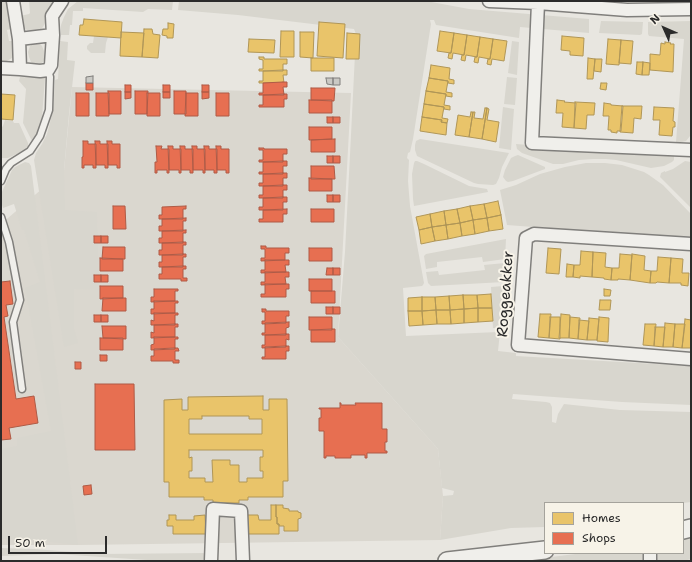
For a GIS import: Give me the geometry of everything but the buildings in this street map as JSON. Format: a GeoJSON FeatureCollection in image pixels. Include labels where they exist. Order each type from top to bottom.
{"type":"FeatureCollection","features":[{"type":"Feature","properties":{"kind":"main road"},"geometry":{"type":"LineString","coordinates":[[450,561],[544,550]]}},
{"type":"Feature","properties":{"kind":"street"},"geometry":{"type":"LineString","coordinates":[[13,1],[19,39],[20,69]]}},
{"type":"Feature","properties":{"kind":"street"},"geometry":{"type":"LineString","coordinates":[[1,68],[40,71],[48,70],[51,65],[53,35],[52,16],[62,1]]}},
{"type":"Feature","properties":{"kind":"street"},"geometry":{"type":"LineString","coordinates":[[489,1],[627,10],[691,9]]}},
{"type":"Feature","properties":{"kind":"street"},"geometry":{"type":"LineString","coordinates":[[538,3],[532,143],[691,150]]}},
{"type":"Feature","properties":{"kind":"street"},"geometry":{"type":"LineString","coordinates":[[19,39],[53,35]]}},
{"type":"Feature","properties":{"kind":"street","name":"Roggeakker"},"geometry":{"type":"LineString","coordinates":[[691,244],[534,234],[526,238],[518,345],[691,360]]}},
{"type":"Feature","properties":{"kind":"street"},"geometry":{"type":"LineString","coordinates":[[211,561],[213,509],[241,511],[243,561]]}},
{"type":"Feature","properties":{"kind":"lane"},"geometry":{"type":"LineString","coordinates":[[1,181],[6,169],[30,151],[44,127],[49,110],[50,76],[48,70]]}},
{"type":"Feature","properties":{"kind":"lane"},"geometry":{"type":"LineString","coordinates":[[1,217],[9,242],[20,300],[13,322],[22,389]]}},
{"type":"Feature","properties":{"kind":"shaded area"},"geometry":{"type":"Polygon","coordinates":[[[1,1],[7,1],[11,29],[7,30],[9,41],[13,41],[15,50],[12,58],[5,62],[1,61],[1,1]]]}},
{"type":"Feature","properties":{"kind":"shaded area"},"geometry":{"type":"Polygon","coordinates":[[[29,1],[53,1],[43,27],[35,32],[24,28],[20,16],[30,13],[29,1]]]}},
{"type":"Feature","properties":{"kind":"shaded area"},"geometry":{"type":"Polygon","coordinates":[[[78,1],[173,1],[172,10],[148,9],[143,12],[83,8],[83,11],[73,11],[72,25],[70,25],[69,35],[61,35],[61,25],[68,9],[78,1]]]}},
{"type":"Feature","properties":{"kind":"shaded area"},"geometry":{"type":"Polygon","coordinates":[[[179,1],[426,1],[469,9],[589,19],[589,33],[520,27],[519,38],[436,25],[434,20],[430,20],[431,24],[413,139],[407,158],[409,160],[408,181],[410,206],[424,283],[422,286],[403,288],[406,336],[500,332],[498,351],[516,353],[516,356],[691,366],[691,405],[622,402],[513,394],[512,399],[550,403],[552,407],[552,422],[556,423],[558,414],[564,404],[620,410],[691,412],[691,502],[544,502],[544,527],[511,528],[440,540],[443,496],[453,495],[454,491],[442,488],[438,449],[338,337],[345,252],[356,34],[354,29],[238,15],[178,10],[179,1]]]}},
{"type":"Feature","properties":{"kind":"shaded area"},"geometry":{"type":"Polygon","coordinates":[[[601,21],[643,22],[642,34],[599,33],[601,21]]]}},
{"type":"Feature","properties":{"kind":"shaded area"},"geometry":{"type":"Polygon","coordinates":[[[691,21],[691,133],[686,141],[676,142],[684,39],[649,36],[648,22],[691,21]]]}},
{"type":"Feature","properties":{"kind":"shaded area"},"geometry":{"type":"Polygon","coordinates":[[[94,36],[108,37],[105,53],[91,53],[87,49],[87,46],[90,43],[93,43],[94,36]]]}},
{"type":"Feature","properties":{"kind":"shaded area"},"geometry":{"type":"Polygon","coordinates":[[[60,41],[68,42],[67,60],[75,61],[64,170],[65,210],[97,212],[99,290],[74,289],[74,329],[78,343],[64,347],[34,160],[36,153],[47,134],[53,111],[55,80],[58,79],[60,41]]]}},
{"type":"Feature","properties":{"kind":"shaded area"},"geometry":{"type":"Polygon","coordinates":[[[512,41],[519,42],[517,75],[508,73],[512,41]]]}},
{"type":"Feature","properties":{"kind":"shaded area"},"geometry":{"type":"Polygon","coordinates":[[[34,43],[40,44],[44,51],[44,60],[40,64],[33,64],[29,57],[28,52],[30,46],[34,43]]]}},
{"type":"Feature","properties":{"kind":"shaded area"},"geometry":{"type":"Polygon","coordinates":[[[20,77],[45,78],[42,117],[36,135],[32,141],[23,123],[26,89],[19,81],[20,77]]]}},
{"type":"Feature","properties":{"kind":"shaded area"},"geometry":{"type":"Polygon","coordinates":[[[507,77],[517,78],[515,105],[504,104],[507,77]]]}},
{"type":"Feature","properties":{"kind":"shaded area"},"geometry":{"type":"Polygon","coordinates":[[[72,87],[351,93],[338,337],[438,449],[443,496],[440,540],[1,545],[1,224],[64,170],[72,87]]]}},
{"type":"Feature","properties":{"kind":"shaded area"},"geometry":{"type":"Polygon","coordinates":[[[503,107],[514,109],[511,150],[499,148],[503,107]]]}},
{"type":"Feature","properties":{"kind":"shaded area"},"geometry":{"type":"Polygon","coordinates":[[[5,120],[19,123],[28,143],[28,147],[8,158],[1,158],[1,128],[5,120]]]}},
{"type":"Feature","properties":{"kind":"shaded area"},"geometry":{"type":"Polygon","coordinates":[[[420,139],[509,153],[496,184],[478,184],[417,156],[415,145],[416,141],[420,139]]]}},
{"type":"Feature","properties":{"kind":"shaded area"},"geometry":{"type":"Polygon","coordinates":[[[516,144],[674,156],[674,160],[664,166],[651,168],[606,159],[579,160],[563,164],[553,164],[522,153],[517,149],[516,144]]]}},
{"type":"Feature","properties":{"kind":"shaded area"},"geometry":{"type":"Polygon","coordinates":[[[518,155],[545,167],[545,169],[513,181],[506,181],[503,177],[505,170],[511,158],[518,155]]]}},
{"type":"Feature","properties":{"kind":"shaded area"},"geometry":{"type":"Polygon","coordinates":[[[415,161],[469,186],[487,189],[488,192],[414,206],[412,174],[415,161]]]}},
{"type":"Feature","properties":{"kind":"shaded area"},"geometry":{"type":"Polygon","coordinates":[[[685,161],[691,162],[691,208],[660,177],[661,173],[673,169],[685,161]]]}},
{"type":"Feature","properties":{"kind":"shaded area"},"geometry":{"type":"Polygon","coordinates":[[[25,162],[29,163],[31,166],[78,545],[24,539],[1,539],[1,449],[17,446],[17,438],[51,431],[25,288],[40,282],[24,230],[22,230],[14,204],[3,208],[1,202],[1,194],[12,170],[25,162]]]}},
{"type":"Feature","properties":{"kind":"shaded area"},"geometry":{"type":"Polygon","coordinates":[[[586,163],[622,165],[644,172],[663,185],[691,214],[691,239],[507,225],[500,190],[516,185],[540,174],[586,163]]]}},
{"type":"Feature","properties":{"kind":"shaded area"},"geometry":{"type":"Polygon","coordinates":[[[506,239],[505,259],[483,262],[482,257],[437,262],[437,267],[426,269],[424,256],[426,254],[506,239]]]}},
{"type":"Feature","properties":{"kind":"shaded area"},"geometry":{"type":"Polygon","coordinates":[[[505,263],[504,282],[431,286],[428,283],[426,272],[438,271],[439,275],[485,270],[484,265],[505,263]]]}},
{"type":"Feature","properties":{"kind":"shaded area"},"geometry":{"type":"Polygon","coordinates":[[[503,286],[500,328],[493,328],[491,287],[503,286]]]}},
{"type":"Feature","properties":{"kind":"shaded area"},"geometry":{"type":"Polygon","coordinates":[[[691,536],[691,559],[684,561],[657,561],[658,554],[684,554],[684,538],[691,536]]]}},
{"type":"Feature","properties":{"kind":"shaded area"},"geometry":{"type":"Polygon","coordinates":[[[1,548],[100,554],[207,553],[202,561],[162,561],[57,554],[1,556],[1,548]]]}},
{"type":"Feature","properties":{"kind":"shaded area"},"geometry":{"type":"Polygon","coordinates":[[[575,554],[643,554],[644,561],[520,561],[575,554]]]}}]}
